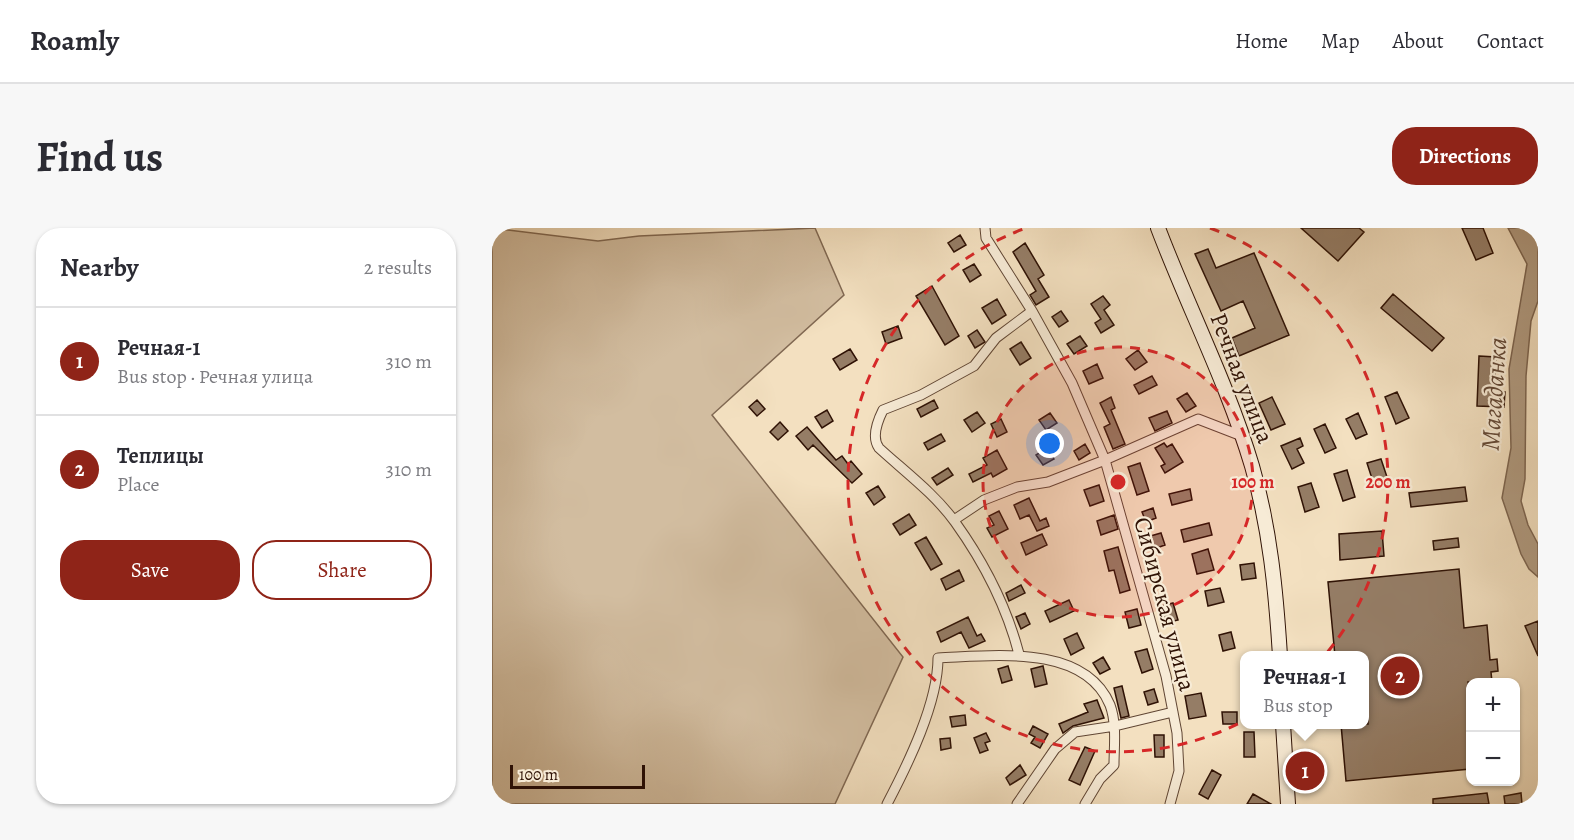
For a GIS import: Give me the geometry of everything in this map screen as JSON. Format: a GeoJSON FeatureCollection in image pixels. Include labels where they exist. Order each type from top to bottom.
{"type":"FeatureCollection","features":[{"type":"Feature","properties":{"kind":"main road","name":"Речная улица"},"geometry":{"type":"LineString","coordinates":[[1158,228],[1242,436],[1252,467],[1268,537],[1280,651]]}},
{"type":"Feature","properties":{"kind":"main road"},"geometry":{"type":"LineString","coordinates":[[1283,729],[1288,804]]}},
{"type":"Feature","properties":{"kind":"street","name":"Сибирская улица"},"geometry":{"type":"LineString","coordinates":[[985,228],[986,238],[1032,310],[1072,383],[1105,460],[1142,588],[1177,733],[1179,771],[1170,804]]}},
{"type":"Feature","properties":{"kind":"street"},"geometry":{"type":"LineString","coordinates":[[1019,654],[1013,630],[991,583],[954,520],[879,448],[875,440],[877,424],[886,408],[921,395],[974,366],[996,338],[1032,310]]}},
{"type":"Feature","properties":{"kind":"street"},"geometry":{"type":"LineString","coordinates":[[954,520],[984,500],[1017,487],[1048,482],[1105,460],[1198,418],[1242,436]]}},
{"type":"Feature","properties":{"kind":"street"},"geometry":{"type":"LineString","coordinates":[[887,804],[908,764],[920,732],[938,673],[938,658],[1019,654],[1082,672],[1098,687],[1110,705],[1115,726],[1114,765],[1100,779],[1085,804]]}},
{"type":"Feature","properties":{"kind":"street"},"geometry":{"type":"LineString","coordinates":[[1017,804],[1062,740],[1075,732],[1115,726],[1173,712]]}},
{"type":"Feature","properties":{"kind":"shaded area"},"geometry":{"type":"Polygon","coordinates":[[[492,228],[598,241],[639,236],[815,228],[844,295],[712,415],[903,657],[835,804],[492,804],[492,228]]]}},
{"type":"Feature","properties":{"kind":"shaded area"},"geometry":{"type":"Polygon","coordinates":[[[1508,228],[1529,228],[1538,238],[1538,301],[1531,321],[1526,376],[1525,479],[1521,501],[1528,525],[1538,544],[1538,577],[1529,569],[1521,554],[1502,498],[1511,448],[1509,369],[1527,264],[1508,228]]]}},
{"type":"Feature","properties":{"kind":"building"},"geometry":{"type":"Polygon","coordinates":[[[1301,228],[1359,228],[1364,232],[1338,261],[1301,228]]]}},
{"type":"Feature","properties":{"kind":"building"},"geometry":{"type":"Polygon","coordinates":[[[1462,228],[1483,228],[1493,253],[1476,260],[1462,228]]]}},
{"type":"Feature","properties":{"kind":"building"},"geometry":{"type":"Polygon","coordinates":[[[960,235],[966,245],[954,252],[948,243],[960,235]]]}},
{"type":"Feature","properties":{"kind":"building"},"geometry":{"type":"Polygon","coordinates":[[[1025,243],[1044,275],[1038,279],[1049,297],[1036,305],[1030,295],[1036,291],[1013,252],[1025,243]]]}},
{"type":"Feature","properties":{"kind":"building"},"geometry":{"type":"Polygon","coordinates":[[[1208,249],[1216,268],[1254,253],[1289,335],[1239,356],[1232,338],[1255,328],[1243,301],[1221,311],[1195,254],[1208,249]]]}},
{"type":"Feature","properties":{"kind":"building"},"geometry":{"type":"Polygon","coordinates":[[[974,264],[981,275],[970,282],[963,270],[974,264]]]}},
{"type":"Feature","properties":{"kind":"building"},"geometry":{"type":"Polygon","coordinates":[[[932,286],[959,336],[945,345],[916,296],[932,286]]]}},
{"type":"Feature","properties":{"kind":"building"},"geometry":{"type":"Polygon","coordinates":[[[1393,294],[1444,338],[1432,351],[1381,308],[1393,294]]]}},
{"type":"Feature","properties":{"kind":"building"},"geometry":{"type":"Polygon","coordinates":[[[1103,296],[1110,305],[1104,310],[1114,325],[1101,333],[1095,323],[1101,319],[1091,304],[1103,296]]]}},
{"type":"Feature","properties":{"kind":"building"},"geometry":{"type":"Polygon","coordinates":[[[997,299],[1006,315],[992,324],[982,308],[997,299]]]}},
{"type":"Feature","properties":{"kind":"building"},"geometry":{"type":"Polygon","coordinates":[[[1061,311],[1068,321],[1059,327],[1052,317],[1061,311]]]}},
{"type":"Feature","properties":{"kind":"building"},"geometry":{"type":"Polygon","coordinates":[[[898,326],[902,338],[886,344],[882,332],[898,326]]]}},
{"type":"Feature","properties":{"kind":"building"},"geometry":{"type":"Polygon","coordinates":[[[977,330],[985,342],[975,348],[968,336],[977,330]]]}},
{"type":"Feature","properties":{"kind":"building"},"geometry":{"type":"Polygon","coordinates":[[[1080,336],[1087,346],[1074,354],[1067,344],[1080,336]]]}},
{"type":"Feature","properties":{"kind":"building"},"geometry":{"type":"Polygon","coordinates":[[[1021,342],[1031,358],[1020,365],[1010,349],[1021,342]]]}},
{"type":"Feature","properties":{"kind":"building"},"geometry":{"type":"Polygon","coordinates":[[[850,349],[857,360],[840,370],[833,359],[850,349]]]}},
{"type":"Feature","properties":{"kind":"building"},"geometry":{"type":"Polygon","coordinates":[[[1138,350],[1147,362],[1135,370],[1126,359],[1138,350]]]}},
{"type":"Feature","properties":{"kind":"building"},"geometry":{"type":"Polygon","coordinates":[[[1479,356],[1496,357],[1494,391],[1505,392],[1504,407],[1477,406],[1479,356]]]}},
{"type":"Feature","properties":{"kind":"building"},"geometry":{"type":"Polygon","coordinates":[[[1097,364],[1103,378],[1089,384],[1083,371],[1097,364]]]}},
{"type":"Feature","properties":{"kind":"building"},"geometry":{"type":"Polygon","coordinates":[[[1152,376],[1157,385],[1139,394],[1134,385],[1152,376]]]}},
{"type":"Feature","properties":{"kind":"building"},"geometry":{"type":"Polygon","coordinates":[[[1397,392],[1409,418],[1396,424],[1385,397],[1397,392]]]}},
{"type":"Feature","properties":{"kind":"building"},"geometry":{"type":"Polygon","coordinates":[[[1187,393],[1196,406],[1186,412],[1177,399],[1187,393]]]}},
{"type":"Feature","properties":{"kind":"building"},"geometry":{"type":"Polygon","coordinates":[[[1111,397],[1115,408],[1111,410],[1125,444],[1113,449],[1104,427],[1110,424],[1100,403],[1111,397]]]}},
{"type":"Feature","properties":{"kind":"building"},"geometry":{"type":"Polygon","coordinates":[[[1272,397],[1285,424],[1271,430],[1259,403],[1272,397]]]}},
{"type":"Feature","properties":{"kind":"building"},"geometry":{"type":"Polygon","coordinates":[[[757,400],[765,409],[757,416],[749,407],[757,400]]]}},
{"type":"Feature","properties":{"kind":"building"},"geometry":{"type":"Polygon","coordinates":[[[934,400],[938,408],[921,417],[917,409],[934,400]]]}},
{"type":"Feature","properties":{"kind":"building"},"geometry":{"type":"Polygon","coordinates":[[[827,410],[833,421],[822,428],[815,417],[827,410]]]}},
{"type":"Feature","properties":{"kind":"building"},"geometry":{"type":"Polygon","coordinates":[[[1167,411],[1172,423],[1155,431],[1149,418],[1167,411]]]}},
{"type":"Feature","properties":{"kind":"building"},"geometry":{"type":"Polygon","coordinates":[[[977,412],[985,423],[972,432],[964,420],[977,412]]]}},
{"type":"Feature","properties":{"kind":"building"},"geometry":{"type":"Polygon","coordinates":[[[1050,413],[1057,423],[1046,430],[1039,420],[1050,413]]]}},
{"type":"Feature","properties":{"kind":"building"},"geometry":{"type":"Polygon","coordinates":[[[1358,413],[1367,434],[1356,439],[1346,419],[1358,413]]]}},
{"type":"Feature","properties":{"kind":"building"},"geometry":{"type":"Polygon","coordinates":[[[1001,419],[1007,432],[997,437],[991,424],[1001,419]]]}},
{"type":"Feature","properties":{"kind":"building"},"geometry":{"type":"Polygon","coordinates":[[[780,422],[788,431],[778,440],[770,432],[780,422]]]}},
{"type":"Feature","properties":{"kind":"building"},"geometry":{"type":"Polygon","coordinates":[[[1325,424],[1336,448],[1325,453],[1314,429],[1325,424]]]}},
{"type":"Feature","properties":{"kind":"building"},"geometry":{"type":"Polygon","coordinates":[[[807,427],[836,460],[842,456],[848,464],[851,461],[862,474],[852,483],[813,445],[808,450],[796,436],[807,427]]]}},
{"type":"Feature","properties":{"kind":"building"},"geometry":{"type":"Polygon","coordinates":[[[941,434],[945,441],[928,450],[924,443],[941,434]]]}},
{"type":"Feature","properties":{"kind":"building"},"geometry":{"type":"Polygon","coordinates":[[[1300,438],[1303,446],[1297,449],[1304,463],[1292,469],[1281,446],[1300,438]]]}},
{"type":"Feature","properties":{"kind":"building"},"geometry":{"type":"Polygon","coordinates":[[[1164,443],[1167,447],[1172,444],[1183,462],[1165,473],[1161,466],[1165,464],[1155,448],[1164,443]]]}},
{"type":"Feature","properties":{"kind":"building"},"geometry":{"type":"Polygon","coordinates":[[[1085,444],[1090,453],[1079,460],[1074,451],[1085,444]]]}},
{"type":"Feature","properties":{"kind":"building"},"geometry":{"type":"Polygon","coordinates":[[[1047,448],[1054,459],[1043,465],[1036,455],[1047,448]]]}},
{"type":"Feature","properties":{"kind":"building"},"geometry":{"type":"Polygon","coordinates":[[[997,450],[1007,469],[993,477],[991,473],[973,482],[969,474],[987,465],[983,458],[997,450]]]}},
{"type":"Feature","properties":{"kind":"building"},"geometry":{"type":"Polygon","coordinates":[[[1381,459],[1389,483],[1375,488],[1367,463],[1381,459]]]}},
{"type":"Feature","properties":{"kind":"building"},"geometry":{"type":"Polygon","coordinates":[[[1140,463],[1149,491],[1137,495],[1128,467],[1140,463]]]}},
{"type":"Feature","properties":{"kind":"building"},"geometry":{"type":"Polygon","coordinates":[[[948,468],[953,475],[937,485],[932,478],[948,468]]]}},
{"type":"Feature","properties":{"kind":"building"},"geometry":{"type":"Polygon","coordinates":[[[1347,470],[1355,497],[1343,501],[1334,474],[1347,470]]]}},
{"type":"Feature","properties":{"kind":"building"},"geometry":{"type":"Polygon","coordinates":[[[1311,483],[1319,507],[1305,512],[1298,487],[1311,483]]]}},
{"type":"Feature","properties":{"kind":"building"},"geometry":{"type":"Polygon","coordinates":[[[1099,485],[1104,501],[1090,506],[1084,490],[1099,485]]]}},
{"type":"Feature","properties":{"kind":"building"},"geometry":{"type":"Polygon","coordinates":[[[878,486],[885,497],[874,505],[866,493],[878,486]]]}},
{"type":"Feature","properties":{"kind":"building"},"geometry":{"type":"Polygon","coordinates":[[[1465,487],[1467,501],[1411,507],[1409,493],[1465,487]]]}},
{"type":"Feature","properties":{"kind":"building"},"geometry":{"type":"Polygon","coordinates":[[[1190,489],[1192,500],[1172,505],[1169,494],[1190,489]]]}},
{"type":"Feature","properties":{"kind":"building"},"geometry":{"type":"Polygon","coordinates":[[[1029,498],[1040,521],[1046,518],[1049,526],[1037,531],[1029,515],[1020,519],[1014,505],[1029,498]]]}},
{"type":"Feature","properties":{"kind":"building"},"geometry":{"type":"Polygon","coordinates":[[[1153,508],[1156,518],[1146,522],[1142,512],[1153,508]]]}},
{"type":"Feature","properties":{"kind":"building"},"geometry":{"type":"Polygon","coordinates":[[[999,511],[1008,529],[992,537],[987,528],[994,525],[989,516],[999,511]]]}},
{"type":"Feature","properties":{"kind":"building"},"geometry":{"type":"Polygon","coordinates":[[[909,514],[916,525],[900,535],[893,524],[909,514]]]}},
{"type":"Feature","properties":{"kind":"building"},"geometry":{"type":"Polygon","coordinates":[[[1114,515],[1118,529],[1101,535],[1097,521],[1114,515]]]}},
{"type":"Feature","properties":{"kind":"building"},"geometry":{"type":"Polygon","coordinates":[[[1209,523],[1212,535],[1184,542],[1181,530],[1209,523]]]}},
{"type":"Feature","properties":{"kind":"building"},"geometry":{"type":"Polygon","coordinates":[[[1382,531],[1384,556],[1340,560],[1339,534],[1382,531]]]}},
{"type":"Feature","properties":{"kind":"building"},"geometry":{"type":"Polygon","coordinates":[[[1161,533],[1165,545],[1151,550],[1147,537],[1161,533]]]}},
{"type":"Feature","properties":{"kind":"building"},"geometry":{"type":"Polygon","coordinates":[[[1042,534],[1047,545],[1026,555],[1021,543],[1042,534]]]}},
{"type":"Feature","properties":{"kind":"building"},"geometry":{"type":"Polygon","coordinates":[[[926,537],[942,564],[931,570],[915,543],[926,537]]]}},
{"type":"Feature","properties":{"kind":"building"},"geometry":{"type":"Polygon","coordinates":[[[1458,538],[1459,547],[1434,550],[1433,541],[1458,538]]]}},
{"type":"Feature","properties":{"kind":"building"},"geometry":{"type":"Polygon","coordinates":[[[1118,547],[1130,590],[1120,593],[1114,570],[1109,571],[1104,551],[1118,547]]]}},
{"type":"Feature","properties":{"kind":"building"},"geometry":{"type":"Polygon","coordinates":[[[1208,549],[1214,570],[1197,574],[1192,554],[1208,549]]]}},
{"type":"Feature","properties":{"kind":"building"},"geometry":{"type":"Polygon","coordinates":[[[1254,563],[1256,578],[1242,580],[1240,565],[1254,563]]]}},
{"type":"Feature","properties":{"kind":"building"},"geometry":{"type":"Polygon","coordinates":[[[1459,569],[1464,628],[1487,625],[1490,660],[1497,659],[1498,671],[1491,672],[1492,678],[1466,678],[1466,769],[1346,781],[1341,729],[1369,729],[1369,651],[1335,651],[1328,582],[1459,569]]]}},
{"type":"Feature","properties":{"kind":"building"},"geometry":{"type":"Polygon","coordinates":[[[959,570],[964,581],[946,590],[941,579],[959,570]]]}},
{"type":"Feature","properties":{"kind":"building"},"geometry":{"type":"Polygon","coordinates":[[[1021,585],[1025,593],[1009,601],[1006,593],[1021,585]]]}},
{"type":"Feature","properties":{"kind":"building"},"geometry":{"type":"Polygon","coordinates":[[[1220,588],[1224,602],[1208,606],[1205,591],[1220,588]]]}},
{"type":"Feature","properties":{"kind":"building"},"geometry":{"type":"Polygon","coordinates":[[[1069,600],[1074,611],[1050,622],[1045,611],[1069,600]]]}},
{"type":"Feature","properties":{"kind":"building"},"geometry":{"type":"Polygon","coordinates":[[[1173,603],[1178,620],[1165,623],[1161,606],[1173,603]]]}},
{"type":"Feature","properties":{"kind":"building"},"geometry":{"type":"Polygon","coordinates":[[[1137,609],[1141,625],[1129,628],[1125,612],[1137,609]]]}},
{"type":"Feature","properties":{"kind":"building"},"geometry":{"type":"Polygon","coordinates":[[[1025,613],[1030,624],[1021,629],[1016,617],[1025,613]]]}},
{"type":"Feature","properties":{"kind":"building"},"geometry":{"type":"Polygon","coordinates":[[[968,617],[977,636],[981,634],[985,641],[969,648],[961,632],[941,642],[937,632],[968,617]]]}},
{"type":"Feature","properties":{"kind":"building"},"geometry":{"type":"Polygon","coordinates":[[[1538,621],[1538,656],[1525,626],[1538,621]]]}},
{"type":"Feature","properties":{"kind":"building"},"geometry":{"type":"Polygon","coordinates":[[[1231,632],[1235,648],[1223,651],[1219,635],[1231,632]]]}},
{"type":"Feature","properties":{"kind":"building"},"geometry":{"type":"Polygon","coordinates":[[[1077,633],[1084,648],[1071,655],[1064,639],[1077,633]]]}},
{"type":"Feature","properties":{"kind":"building"},"geometry":{"type":"Polygon","coordinates":[[[1147,649],[1153,669],[1142,673],[1135,652],[1147,649]]]}},
{"type":"Feature","properties":{"kind":"building"},"geometry":{"type":"Polygon","coordinates":[[[1103,657],[1110,669],[1100,674],[1093,663],[1103,657]]]}},
{"type":"Feature","properties":{"kind":"building"},"geometry":{"type":"Polygon","coordinates":[[[1008,666],[1012,680],[1002,683],[998,669],[1008,666]]]}},
{"type":"Feature","properties":{"kind":"building"},"geometry":{"type":"Polygon","coordinates":[[[1043,666],[1047,684],[1035,687],[1031,669],[1043,666]]]}},
{"type":"Feature","properties":{"kind":"building"},"geometry":{"type":"Polygon","coordinates":[[[1122,686],[1129,716],[1121,718],[1114,688],[1122,686]]]}},
{"type":"Feature","properties":{"kind":"building"},"geometry":{"type":"Polygon","coordinates":[[[1154,689],[1158,702],[1148,705],[1144,692],[1154,689]]]}},
{"type":"Feature","properties":{"kind":"building"},"geometry":{"type":"Polygon","coordinates":[[[1201,693],[1206,716],[1189,719],[1185,696],[1201,693]]]}},
{"type":"Feature","properties":{"kind":"building"},"geometry":{"type":"Polygon","coordinates":[[[1097,700],[1104,718],[1073,726],[1063,733],[1059,724],[1088,712],[1084,704],[1097,700]]]}},
{"type":"Feature","properties":{"kind":"building"},"geometry":{"type":"Polygon","coordinates":[[[1222,712],[1237,712],[1237,724],[1223,724],[1222,712]]]}},
{"type":"Feature","properties":{"kind":"building"},"geometry":{"type":"Polygon","coordinates":[[[965,715],[966,725],[952,727],[950,717],[965,715]]]}},
{"type":"Feature","properties":{"kind":"building"},"geometry":{"type":"Polygon","coordinates":[[[1033,726],[1048,734],[1040,748],[1031,743],[1035,737],[1029,734],[1033,726]]]}},
{"type":"Feature","properties":{"kind":"building"},"geometry":{"type":"Polygon","coordinates":[[[1244,732],[1254,732],[1255,757],[1244,757],[1244,732]]]}},
{"type":"Feature","properties":{"kind":"building"},"geometry":{"type":"Polygon","coordinates":[[[986,733],[990,741],[985,743],[988,750],[980,753],[974,738],[986,733]]]}},
{"type":"Feature","properties":{"kind":"building"},"geometry":{"type":"Polygon","coordinates":[[[1154,735],[1164,735],[1164,757],[1155,757],[1154,735]]]}},
{"type":"Feature","properties":{"kind":"building"},"geometry":{"type":"Polygon","coordinates":[[[950,738],[951,748],[941,750],[940,739],[950,738]]]}},
{"type":"Feature","properties":{"kind":"building"},"geometry":{"type":"Polygon","coordinates":[[[1085,747],[1095,751],[1080,785],[1069,780],[1085,747]]]}},
{"type":"Feature","properties":{"kind":"building"},"geometry":{"type":"Polygon","coordinates":[[[1020,765],[1026,775],[1010,785],[1006,778],[1020,765]]]}},
{"type":"Feature","properties":{"kind":"building"},"geometry":{"type":"Polygon","coordinates":[[[1212,770],[1221,775],[1208,799],[1199,794],[1212,770]]]}},
{"type":"Feature","properties":{"kind":"building"},"geometry":{"type":"Polygon","coordinates":[[[1487,793],[1489,804],[1433,804],[1433,799],[1487,793]]]}},
{"type":"Feature","properties":{"kind":"building"},"geometry":{"type":"Polygon","coordinates":[[[1521,793],[1522,804],[1505,804],[1504,796],[1521,793]]]}},
{"type":"Feature","properties":{"kind":"building"},"geometry":{"type":"Polygon","coordinates":[[[1253,794],[1271,804],[1247,804],[1253,794]]]}},
{"type":"Feature","properties":{"kind":"place","name":"Теплицы"},"geometry":{"type":"Point","coordinates":[1400,676]}},
{"type":"Feature","properties":{"kind":"place","name":"Речная-1"},"geometry":{"type":"Point","coordinates":[1305,771]}},
{"type":"Feature","properties":{"kind":"water label","name":"Магаданка"},"geometry":{"type":"Point","coordinates":[1494,394]}}]}
